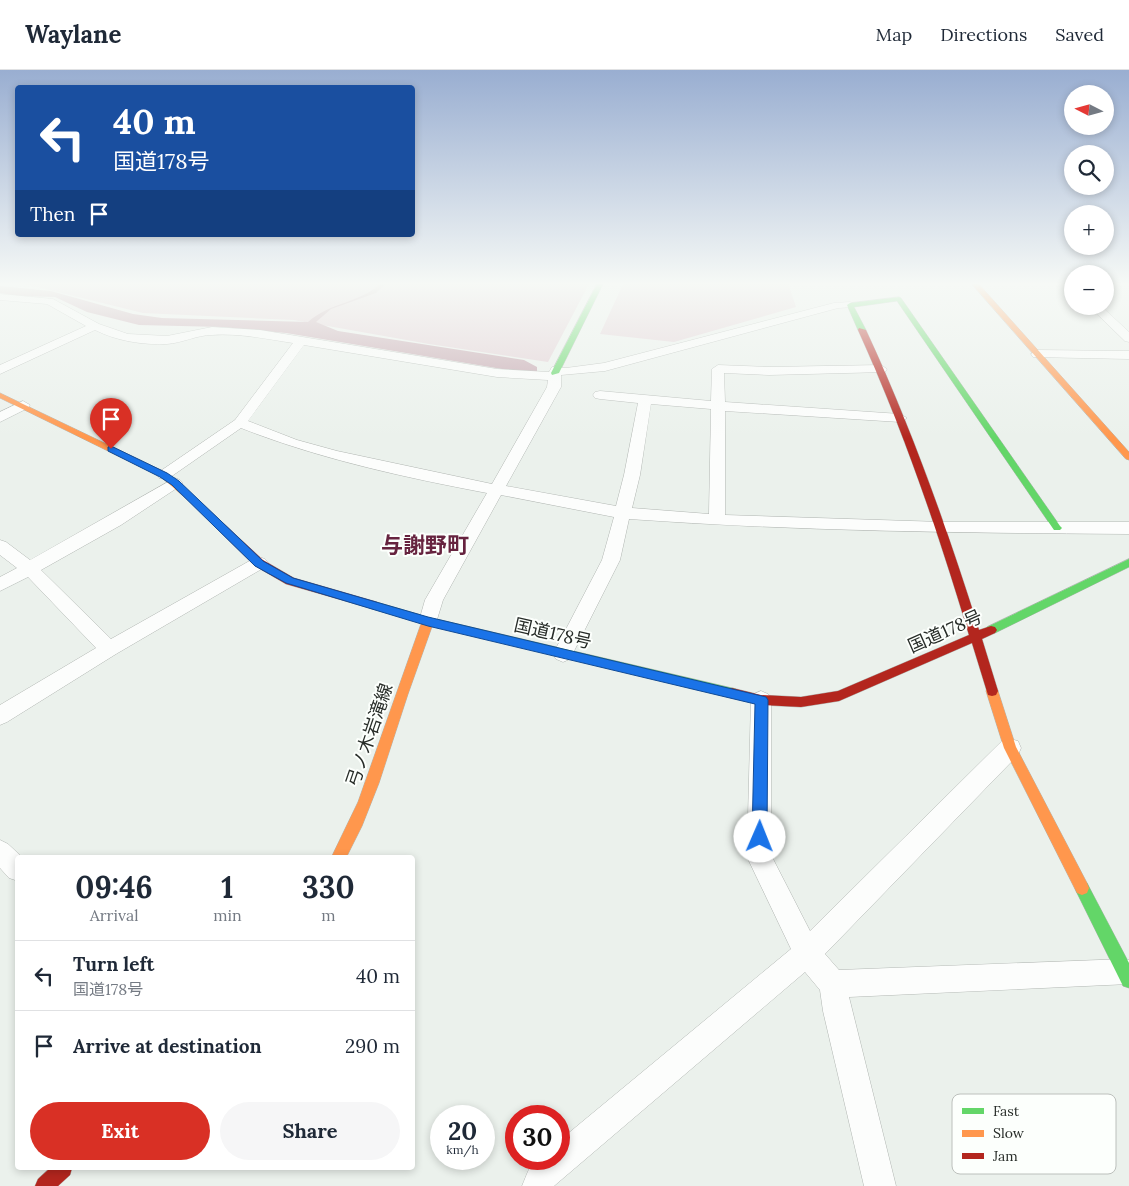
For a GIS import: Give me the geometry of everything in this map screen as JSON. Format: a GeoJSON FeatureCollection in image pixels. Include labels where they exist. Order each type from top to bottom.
{"type":"FeatureCollection","features":[{"type":"Feature","properties":{"kind":"main road"},"geometry":{"type":"LineString","coordinates":[[556,373],[575,334]]}},
{"type":"Feature","properties":{"kind":"main road"},"geometry":{"type":"LineString","coordinates":[[864,334],[881,369],[942,527],[1010,748],[1128,975]]}},
{"type":"Feature","properties":{"kind":"main road"},"geometry":{"type":"LineString","coordinates":[[923,334],[1057,528]]}},
{"type":"Feature","properties":{"kind":"main road"},"geometry":{"type":"LineString","coordinates":[[1020,334],[1129,457]]}},
{"type":"Feature","properties":{"kind":"main road","name":"国道178号"},"geometry":{"type":"LineString","coordinates":[[0,395],[170,479],[259,563],[290,581],[428,621],[762,700],[801,702],[839,696],[977,637],[1129,563]]}},
{"type":"Feature","properties":{"kind":"main road","name":"弓ノ木岩滝線"},"geometry":{"type":"LineString","coordinates":[[340,855],[348,843],[378,771],[404,686],[428,621]]}},
{"type":"Feature","properties":{"kind":"main road"},"geometry":{"type":"LineString","coordinates":[[45,1186],[61,1170]]}},
{"type":"Feature","properties":{"kind":"street"},"geometry":{"type":"LineString","coordinates":[[0,370],[78,334]]}},
{"type":"Feature","properties":{"kind":"street"},"geometry":{"type":"LineString","coordinates":[[113,334],[128,338],[167,340],[194,334]]}},
{"type":"Feature","properties":{"kind":"street"},"geometry":{"type":"LineString","coordinates":[[260,334],[497,373],[556,373],[604,367],[728,334]]}},
{"type":"Feature","properties":{"kind":"street"},"geometry":{"type":"LineString","coordinates":[[0,585],[115,521],[240,423],[301,341]]}},
{"type":"Feature","properties":{"kind":"street"},"geometry":{"type":"LineString","coordinates":[[1038,354],[1129,355]]}},
{"type":"Feature","properties":{"kind":"street"},"geometry":{"type":"LineString","coordinates":[[717,520],[718,369],[769,371],[881,369]]}},
{"type":"Feature","properties":{"kind":"street"},"geometry":{"type":"LineString","coordinates":[[428,621],[434,600],[554,387],[556,373]]}},
{"type":"Feature","properties":{"kind":"street"},"geometry":{"type":"LineString","coordinates":[[600,395],[717,406],[900,418]]}},
{"type":"Feature","properties":{"kind":"street"},"geometry":{"type":"LineString","coordinates":[[563,654],[611,560],[632,474],[645,400]]}},
{"type":"Feature","properties":{"kind":"street"},"geometry":{"type":"LineString","coordinates":[[0,418],[23,405]]}},
{"type":"Feature","properties":{"kind":"street"},"geometry":{"type":"LineString","coordinates":[[240,423],[292,443],[334,455],[495,490],[623,513],[717,520],[942,527],[1129,528]]}},
{"type":"Feature","properties":{"kind":"street"},"geometry":{"type":"LineString","coordinates":[[0,546],[30,569],[109,649]]}},
{"type":"Feature","properties":{"kind":"street"},"geometry":{"type":"LineString","coordinates":[[0,716],[109,649],[259,563]]}},
{"type":"Feature","properties":{"kind":"street"},"geometry":{"type":"LineString","coordinates":[[762,700],[759,857],[807,953],[833,984],[880,1186]]}},
{"type":"Feature","properties":{"kind":"street"},"geometry":{"type":"LineString","coordinates":[[538,1186],[544,1173],[807,953],[1010,748]]}},
{"type":"Feature","properties":{"kind":"street"},"geometry":{"type":"LineString","coordinates":[[0,852],[15,866]]}},
{"type":"Feature","properties":{"kind":"street"},"geometry":{"type":"LineString","coordinates":[[833,984],[1128,975]]}},
{"type":"Feature","properties":{"kind":"shaded area"},"geometry":{"type":"Polygon","coordinates":[[[292,334],[358,334],[524,360],[537,367],[537,372],[502,369],[292,334]]]}},
{"type":"Feature","properties":{"kind":"shaded area"},"geometry":{"type":"Polygon","coordinates":[[[373,334],[563,334],[548,362],[373,334]]]}},
{"type":"Feature","properties":{"kind":"shaded area"},"geometry":{"type":"Polygon","coordinates":[[[601,334],[702,334],[674,342],[601,334]]]}},
{"type":"Feature","properties":{"kind":"traffic: fast"},"geometry":{"type":"LineString","coordinates":[[555,373],[575,334]]}},
{"type":"Feature","properties":{"kind":"traffic: fast"},"geometry":{"type":"LineString","coordinates":[[923,334],[1057,528]]}},
{"type":"Feature","properties":{"kind":"traffic: fast"},"geometry":{"type":"LineString","coordinates":[[991,630],[1129,563]]}},
{"type":"Feature","properties":{"kind":"traffic: fast"},"geometry":{"type":"LineString","coordinates":[[373,605],[428,621],[732,693]]}},
{"type":"Feature","properties":{"kind":"traffic: fast"},"geometry":{"type":"LineString","coordinates":[[1082,888],[1129,980]]}},
{"type":"Feature","properties":{"kind":"traffic: slow"},"geometry":{"type":"LineString","coordinates":[[1019,334],[1129,457]]}},
{"type":"Feature","properties":{"kind":"traffic: slow"},"geometry":{"type":"LineString","coordinates":[[0,395],[164,475],[193,500]]}},
{"type":"Feature","properties":{"kind":"traffic: slow"},"geometry":{"type":"LineString","coordinates":[[340,855],[365,802],[401,694],[428,621]]}},
{"type":"Feature","properties":{"kind":"traffic: slow"},"geometry":{"type":"LineString","coordinates":[[992,691],[1010,748],[1082,888]]}},
{"type":"Feature","properties":{"kind":"traffic: jam"},"geometry":{"type":"LineString","coordinates":[[864,334],[901,418],[918,463],[992,691]]}},
{"type":"Feature","properties":{"kind":"traffic: jam"},"geometry":{"type":"LineString","coordinates":[[193,500],[259,563],[290,581],[373,605]]}},
{"type":"Feature","properties":{"kind":"traffic: jam"},"geometry":{"type":"LineString","coordinates":[[732,693],[761,700],[801,702],[839,696],[991,630]]}},
{"type":"Feature","properties":{"kind":"traffic: jam"},"geometry":{"type":"LineString","coordinates":[[45,1186],[61,1170]]}},
{"type":"Feature","properties":{"kind":"district","name":"与謝野町"},"geometry":{"type":"Point","coordinates":[425,545]}},
{"type":"Feature","properties":{"kind":"route"},"geometry":{"type":"LineString","coordinates":[[111,449],[164,475],[175,483],[259,563],[290,581],[428,621],[762,700],[760,837]]}}]}
